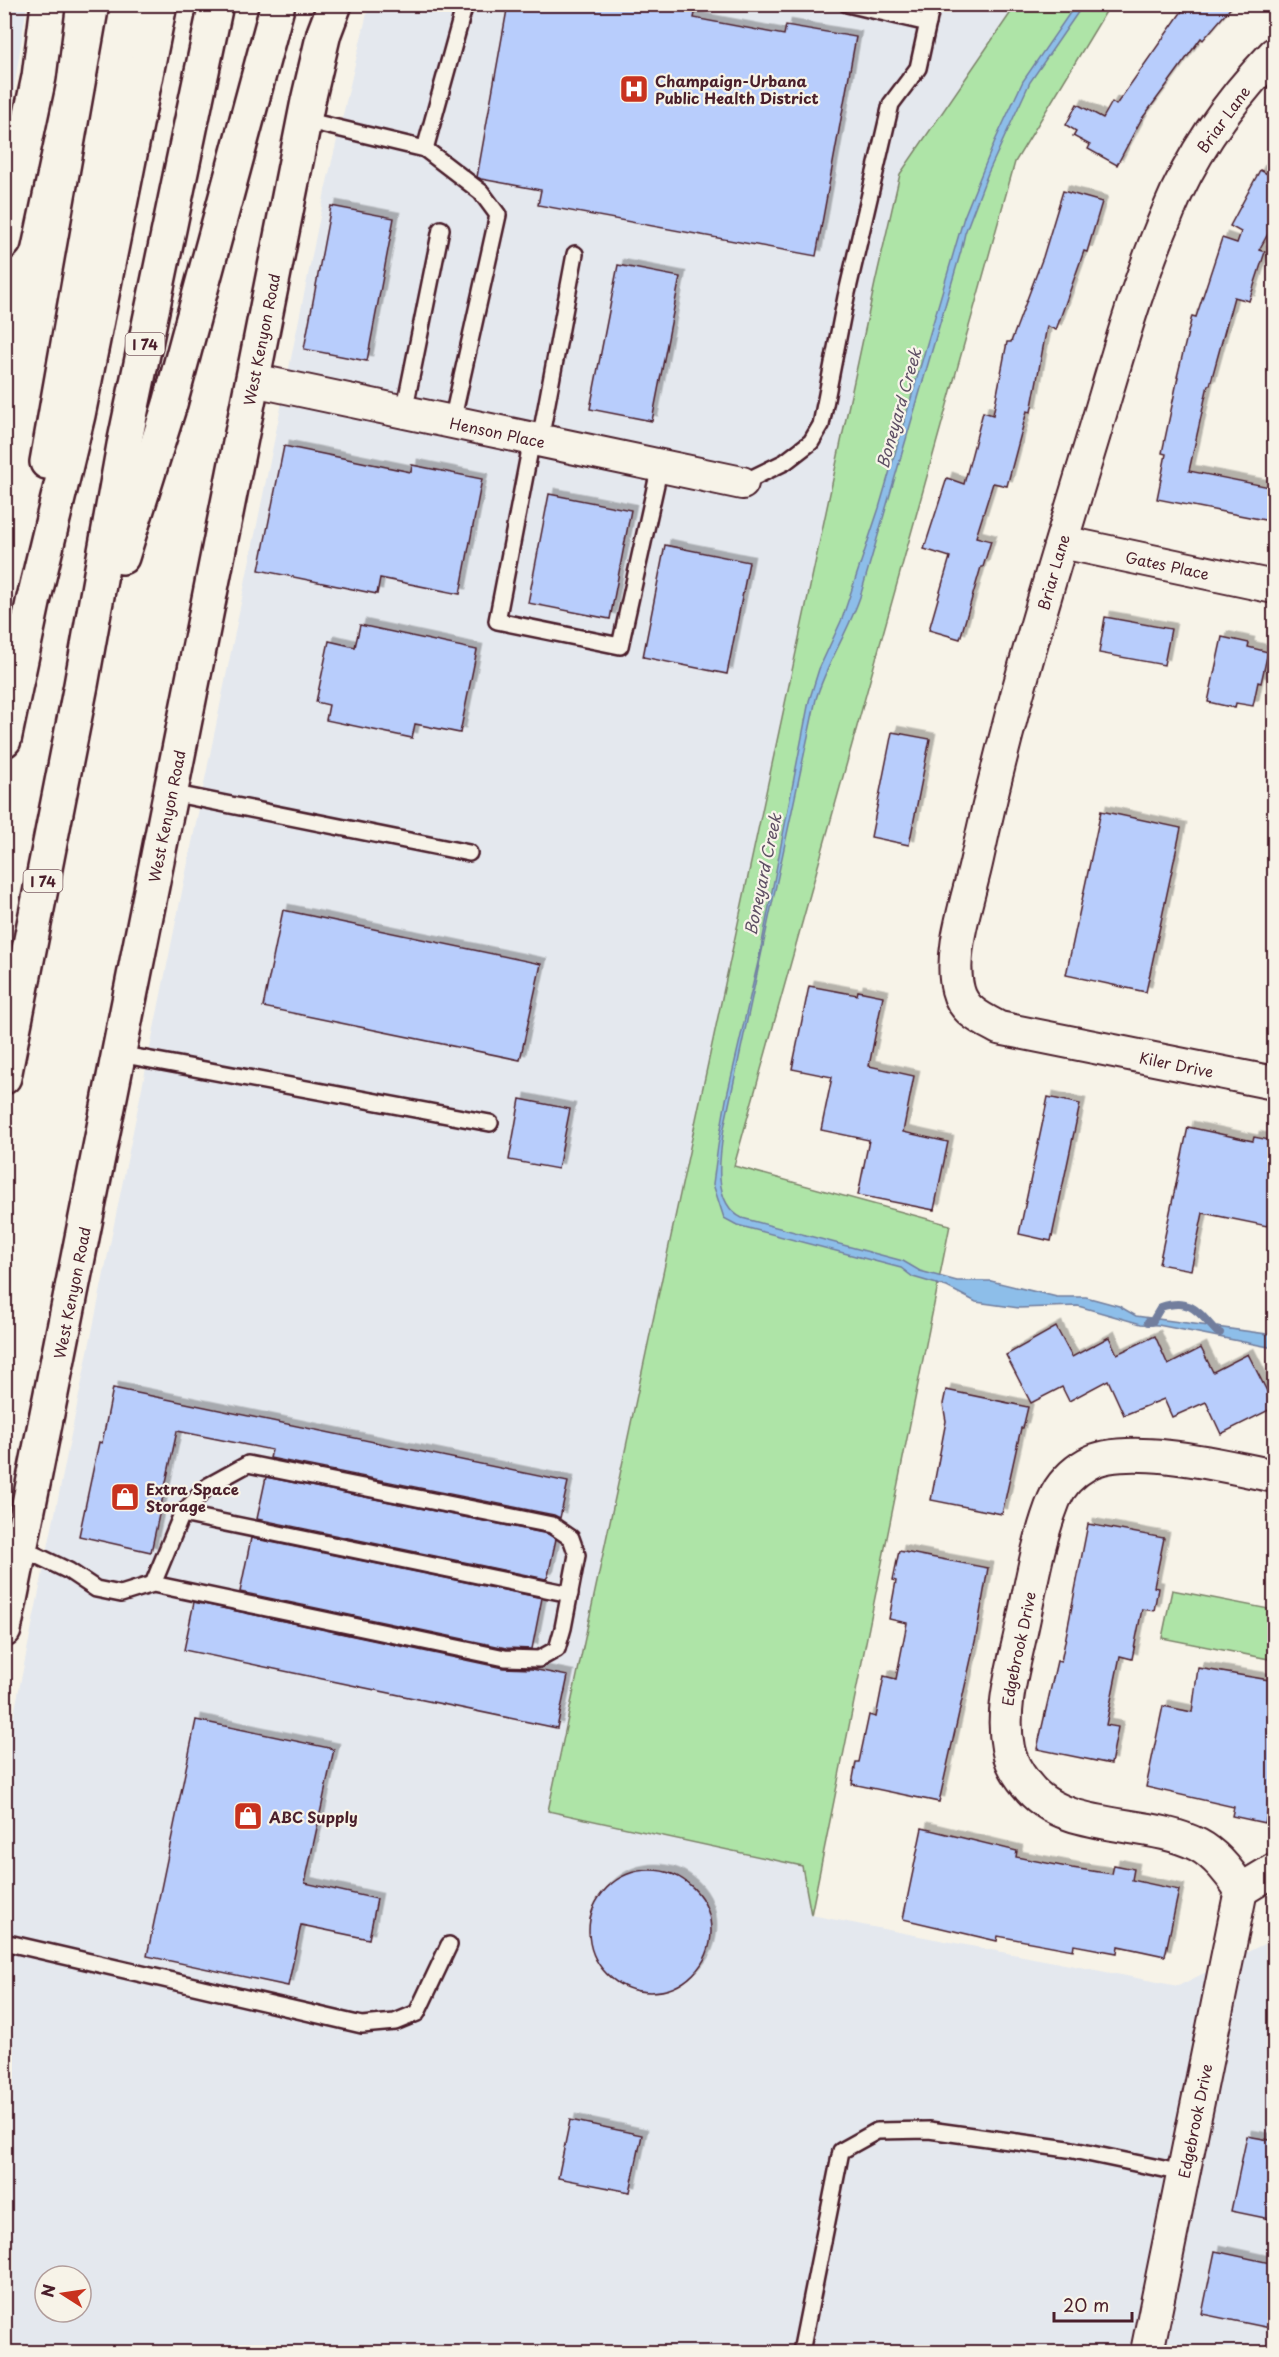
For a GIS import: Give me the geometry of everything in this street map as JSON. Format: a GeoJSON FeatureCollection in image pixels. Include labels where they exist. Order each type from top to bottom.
{"type":"FeatureCollection","features":[{"type":"Feature","properties":{"kind":"main road"},"geometry":{"type":"LineString","coordinates":[[4,242],[11,176],[39,77],[48,4]]}},
{"type":"Feature","properties":{"kind":"main road"},"geometry":{"type":"LineString","coordinates":[[33,598],[40,514],[51,431],[128,4]]}},
{"type":"Feature","properties":{"kind":"main road"},"geometry":{"type":"LineString","coordinates":[[4,740],[33,598],[78,415],[160,4]]}},
{"type":"Feature","properties":{"kind":"main road","name":"I 74"},"geometry":{"type":"LineString","coordinates":[[4,1077],[81,685],[124,445],[216,4]]}},
{"type":"Feature","properties":{"kind":"main road"},"geometry":{"type":"LineString","coordinates":[[81,685],[170,404],[278,4]]}},
{"type":"Feature","properties":{"kind":"main road","name":"West Kenyon Road"},"geometry":{"type":"LineString","coordinates":[[4,1630],[304,120],[324,33],[335,4]]}},
{"type":"Feature","properties":{"kind":"street","name":"Briar Lane"},"geometry":{"type":"LineString","coordinates":[[1078,1044],[999,1028],[974,1015],[960,997],[955,973],[960,937],[994,781],[1062,542],[1146,268],[1168,209],[1192,162],[1223,115],[1275,54]]}},
{"type":"Feature","properties":{"kind":"street","name":"Henson Place"},"geometry":{"type":"LineString","coordinates":[[253,380],[742,483]]}},
{"type":"Feature","properties":{"kind":"street","name":"Gates Place"},"geometry":{"type":"LineString","coordinates":[[1062,542],[1275,587]]}},
{"type":"Feature","properties":{"kind":"street","name":"Kiler Drive"},"geometry":{"type":"LineString","coordinates":[[1078,1044],[1275,1083]]}},
{"type":"Feature","properties":{"kind":"street","name":"Edgebrook Drive"},"geometry":{"type":"LineString","coordinates":[[1147,2352],[1241,1890],[1212,1854],[1197,1844],[1166,1834],[1064,1812],[1044,1802],[1027,1786],[1013,1764],[1007,1738],[1007,1699],[1035,1564],[1054,1499],[1073,1474],[1089,1462],[1111,1456],[1144,1455],[1204,1462],[1275,1476]]}},
{"type":"Feature","properties":{"kind":"street"},"geometry":{"type":"LineString","coordinates":[[1241,1890],[1275,1870]]}},
{"type":"Feature","properties":{"kind":"lane"},"geometry":{"type":"LineString","coordinates":[[425,149],[465,4]]}},
{"type":"Feature","properties":{"kind":"lane"},"geometry":{"type":"LineString","coordinates":[[847,4],[928,23]]}},
{"type":"Feature","properties":{"kind":"lane"},"geometry":{"type":"LineString","coordinates":[[742,483],[785,462],[811,442],[821,426],[846,297],[891,104],[918,68],[933,4]]}},
{"type":"Feature","properties":{"kind":"lane"},"geometry":{"type":"LineString","coordinates":[[304,120],[425,149],[481,192],[498,215],[452,422]]}},
{"type":"Feature","properties":{"kind":"lane"},"geometry":{"type":"LineString","coordinates":[[404,412],[441,229]]}},
{"type":"Feature","properties":{"kind":"lane"},"geometry":{"type":"LineString","coordinates":[[575,254],[497,621],[620,646],[660,466]]}},
{"type":"Feature","properties":{"kind":"lane"},"geometry":{"type":"LineString","coordinates":[[171,793],[469,854]]}},
{"type":"Feature","properties":{"kind":"lane"},"geometry":{"type":"LineString","coordinates":[[119,1054],[490,1123]]}},
{"type":"Feature","properties":{"kind":"lane"},"geometry":{"type":"LineString","coordinates":[[21,1548],[69,1571],[96,1589],[121,1594],[153,1584],[505,1658],[539,1659],[557,1649],[578,1555],[571,1538],[552,1525],[248,1464],[208,1486],[182,1514],[153,1584]]}},
{"type":"Feature","properties":{"kind":"lane"},"geometry":{"type":"LineString","coordinates":[[182,1514],[570,1594]]}},
{"type":"Feature","properties":{"kind":"lane"},"geometry":{"type":"LineString","coordinates":[[4,1942],[362,2025],[395,2022],[417,2013],[450,1945]]}},
{"type":"Feature","properties":{"kind":"lane"},"geometry":{"type":"LineString","coordinates":[[801,2352],[841,2151],[877,2131],[929,2130],[1068,2149],[1183,2173]]}},
{"type":"Feature","properties":{"kind":"shaded area"},"geometry":{"type":"Polygon","coordinates":[[[5,4],[27,5],[5,137],[5,4]]]}},
{"type":"Feature","properties":{"kind":"shaded area"},"geometry":{"type":"Polygon","coordinates":[[[369,5],[1016,5],[900,174],[548,1810],[802,1866],[811,1915],[1178,1986],[1274,1939],[1274,2352],[5,2352],[5,1758],[327,182],[369,5]]]}},
{"type":"Feature","properties":{"kind":"green space"},"geometry":{"type":"Polygon","coordinates":[[[1016,5],[1110,5],[1015,162],[734,1166],[950,1225],[811,1915],[802,1866],[548,1811],[900,174],[1016,5]]]}},
{"type":"Feature","properties":{"kind":"green space"},"geometry":{"type":"Polygon","coordinates":[[[1172,1590],[1274,1610],[1274,1660],[1162,1638],[1172,1590]]]}},
{"type":"Feature","properties":{"kind":"water"},"geometry":{"type":"Polygon","coordinates":[[[1076,4],[1083,5],[1030,82],[988,173],[965,233],[860,597],[816,699],[724,1128],[720,1177],[726,1201],[732,1211],[742,1218],[903,1261],[920,1271],[957,1281],[991,1281],[1057,1297],[1086,1297],[1119,1306],[1136,1316],[1274,1335],[1274,1348],[1158,1325],[1141,1324],[1078,1306],[1019,1308],[976,1302],[947,1287],[913,1277],[901,1268],[737,1225],[724,1218],[713,1184],[726,1100],[759,958],[809,701],[819,669],[842,619],[879,508],[964,217],[994,143],[1023,81],[1076,4]]]}},
{"type":"Feature","properties":{"kind":"building"},"geometry":{"type":"Polygon","coordinates":[[[508,4],[697,4],[694,18],[784,35],[786,25],[856,37],[816,256],[538,205],[541,190],[477,177],[508,4]]]}},
{"type":"Feature","properties":{"kind":"building"},"geometry":{"type":"Polygon","coordinates":[[[1187,4],[1234,4],[1203,40],[1201,38],[1141,120],[1117,165],[1088,149],[1090,145],[1073,136],[1076,131],[1066,125],[1077,104],[1103,118],[1112,102],[1116,105],[1187,4]]]}},
{"type":"Feature","properties":{"kind":"building"},"geometry":{"type":"Polygon","coordinates":[[[1260,170],[1275,178],[1275,221],[1259,250],[1265,252],[1249,301],[1234,297],[1210,385],[1208,385],[1189,471],[1275,488],[1275,522],[1157,499],[1166,454],[1162,453],[1192,316],[1196,317],[1222,238],[1237,243],[1241,232],[1230,226],[1260,170]]]}},
{"type":"Feature","properties":{"kind":"building"},"geometry":{"type":"Polygon","coordinates":[[[1063,191],[1102,202],[1087,252],[1084,251],[1056,330],[1047,326],[1031,412],[1027,411],[1007,486],[993,483],[976,537],[991,541],[960,639],[929,630],[950,557],[924,549],[947,478],[964,484],[983,412],[993,415],[1007,342],[1011,342],[1043,257],[1063,191]]]}},
{"type":"Feature","properties":{"kind":"building"},"geometry":{"type":"Polygon","coordinates":[[[331,206],[394,218],[367,361],[304,349],[331,206]]]}},
{"type":"Feature","properties":{"kind":"building"},"geometry":{"type":"Polygon","coordinates":[[[618,265],[680,277],[652,421],[590,409],[618,265]]]}},
{"type":"Feature","properties":{"kind":"building"},"geometry":{"type":"Polygon","coordinates":[[[284,446],[411,472],[412,465],[482,479],[460,594],[380,578],[377,594],[259,570],[284,446]]]}},
{"type":"Feature","properties":{"kind":"building"},"geometry":{"type":"Polygon","coordinates":[[[549,494],[631,510],[610,619],[528,603],[549,494]]]}},
{"type":"Feature","properties":{"kind":"building"},"geometry":{"type":"Polygon","coordinates":[[[665,545],[749,562],[727,674],[643,657],[665,545]]]}},
{"type":"Feature","properties":{"kind":"building"},"geometry":{"type":"Polygon","coordinates":[[[1105,617],[1171,629],[1164,665],[1099,653],[1105,617]]]}},
{"type":"Feature","properties":{"kind":"building"},"geometry":{"type":"Polygon","coordinates":[[[360,625],[477,650],[460,733],[415,724],[412,738],[326,720],[329,705],[316,702],[329,641],[355,647],[360,625]]]}},
{"type":"Feature","properties":{"kind":"building"},"geometry":{"type":"Polygon","coordinates":[[[1222,637],[1249,643],[1248,647],[1268,652],[1253,706],[1236,703],[1235,708],[1208,702],[1222,637]]]}},
{"type":"Feature","properties":{"kind":"building"},"geometry":{"type":"Polygon","coordinates":[[[892,732],[930,739],[909,845],[871,837],[892,732]]]}},
{"type":"Feature","properties":{"kind":"building"},"geometry":{"type":"Polygon","coordinates":[[[1101,811],[1181,828],[1146,992],[1066,975],[1101,811]]]}},
{"type":"Feature","properties":{"kind":"building"},"geometry":{"type":"Polygon","coordinates":[[[283,910],[541,964],[520,1060],[263,1007],[283,910]]]}},
{"type":"Feature","properties":{"kind":"building"},"geometry":{"type":"Polygon","coordinates":[[[809,986],[857,995],[858,991],[883,996],[869,1066],[914,1076],[903,1132],[948,1142],[934,1210],[858,1195],[869,1140],[821,1130],[832,1077],[792,1069],[809,986]]]}},
{"type":"Feature","properties":{"kind":"building"},"geometry":{"type":"Polygon","coordinates":[[[1048,1097],[1080,1104],[1051,1241],[1019,1234],[1048,1097]]]}},
{"type":"Feature","properties":{"kind":"building"},"geometry":{"type":"Polygon","coordinates":[[[520,1099],[570,1109],[558,1169],[509,1160],[520,1099]]]}},
{"type":"Feature","properties":{"kind":"building"},"geometry":{"type":"Polygon","coordinates":[[[1188,1127],[1253,1141],[1254,1137],[1275,1141],[1275,1216],[1270,1215],[1267,1226],[1203,1213],[1191,1270],[1159,1264],[1188,1127]]]}},
{"type":"Feature","properties":{"kind":"building"},"geometry":{"type":"Polygon","coordinates":[[[1056,1327],[1072,1357],[1109,1337],[1117,1354],[1155,1336],[1168,1365],[1201,1348],[1213,1372],[1248,1354],[1275,1407],[1221,1434],[1206,1402],[1172,1417],[1164,1399],[1124,1415],[1108,1380],[1069,1401],[1062,1387],[1031,1403],[1006,1355],[1056,1327]]]}},
{"type":"Feature","properties":{"kind":"building"},"geometry":{"type":"Polygon","coordinates":[[[113,1388],[568,1482],[560,1518],[270,1458],[272,1450],[177,1431],[151,1552],[79,1536],[113,1388]]]}},
{"type":"Feature","properties":{"kind":"building"},"geometry":{"type":"Polygon","coordinates":[[[946,1390],[1028,1407],[1023,1428],[1021,1428],[1002,1514],[931,1500],[946,1421],[943,1404],[946,1390]]]}},
{"type":"Feature","properties":{"kind":"building"},"geometry":{"type":"Polygon","coordinates":[[[266,1477],[548,1534],[556,1539],[548,1576],[546,1579],[257,1519],[266,1477]]]}},
{"type":"Feature","properties":{"kind":"building"},"geometry":{"type":"Polygon","coordinates":[[[1088,1524],[1164,1538],[1154,1587],[1158,1588],[1154,1611],[1142,1609],[1132,1659],[1120,1656],[1106,1725],[1118,1727],[1111,1764],[1037,1749],[1057,1661],[1061,1662],[1088,1524]]]}},
{"type":"Feature","properties":{"kind":"building"},"geometry":{"type":"Polygon","coordinates":[[[251,1538],[542,1598],[532,1649],[506,1648],[240,1592],[251,1538]]]}},
{"type":"Feature","properties":{"kind":"building"},"geometry":{"type":"Polygon","coordinates":[[[899,1551],[988,1568],[976,1637],[939,1802],[852,1784],[869,1715],[876,1717],[884,1676],[896,1679],[907,1623],[889,1619],[899,1551]]]}},
{"type":"Feature","properties":{"kind":"building"},"geometry":{"type":"Polygon","coordinates":[[[194,1602],[503,1668],[532,1669],[568,1676],[557,1728],[184,1650],[194,1602]]]}},
{"type":"Feature","properties":{"kind":"building"},"geometry":{"type":"Polygon","coordinates":[[[1198,1668],[1275,1681],[1275,1781],[1265,1823],[1232,1816],[1234,1807],[1146,1787],[1163,1706],[1192,1712],[1198,1668]]]}},
{"type":"Feature","properties":{"kind":"building","name":"ABC Supply"},"geometry":{"type":"Polygon","coordinates":[[[196,1720],[334,1749],[305,1883],[377,1899],[369,1939],[301,1925],[288,1986],[147,1956],[196,1720]]]}},
{"type":"Feature","properties":{"kind":"building"},"geometry":{"type":"Polygon","coordinates":[[[922,1828],[1017,1851],[1016,1857],[1072,1868],[1112,1874],[1114,1865],[1134,1869],[1132,1880],[1179,1890],[1165,1956],[1118,1946],[1117,1953],[1074,1945],[1073,1950],[998,1936],[997,1941],[903,1919],[922,1828]]]}},
{"type":"Feature","properties":{"kind":"building"},"geometry":{"type":"Polygon","coordinates":[[[650,1870],[673,1874],[693,1888],[707,1908],[711,1931],[707,1954],[693,1974],[673,1988],[650,1992],[627,1988],[607,1974],[593,1954],[589,1931],[593,1908],[607,1888],[627,1874],[650,1870]]]}},
{"type":"Feature","properties":{"kind":"building"},"geometry":{"type":"Polygon","coordinates":[[[570,2120],[642,2135],[630,2192],[558,2178],[570,2120]]]}},
{"type":"Feature","properties":{"kind":"building"},"geometry":{"type":"Polygon","coordinates":[[[1247,2136],[1275,2141],[1275,2220],[1231,2211],[1247,2136]]]}},
{"type":"Feature","properties":{"kind":"building"},"geometry":{"type":"Polygon","coordinates":[[[1215,2251],[1275,2264],[1275,2329],[1202,2314],[1215,2251]]]}},
{"type":"Feature","properties":{"kind":"waterway","name":"Boneyard Creek"},"geometry":{"type":"LineString","coordinates":[[1148,1322],[1152,1322],[1161,1307],[1171,1304],[1187,1305],[1220,1333]]}},
{"type":"Feature","properties":{"kind":"place","name":"Champaign-Urbana Public Health District"},"geometry":{"type":"Point","coordinates":[634,89]}},
{"type":"Feature","properties":{"kind":"place","name":"Extra Space Storage"},"geometry":{"type":"Point","coordinates":[125,1497]}},
{"type":"Feature","properties":{"kind":"place","name":"ABC Supply"},"geometry":{"type":"Point","coordinates":[248,1816]}}]}
